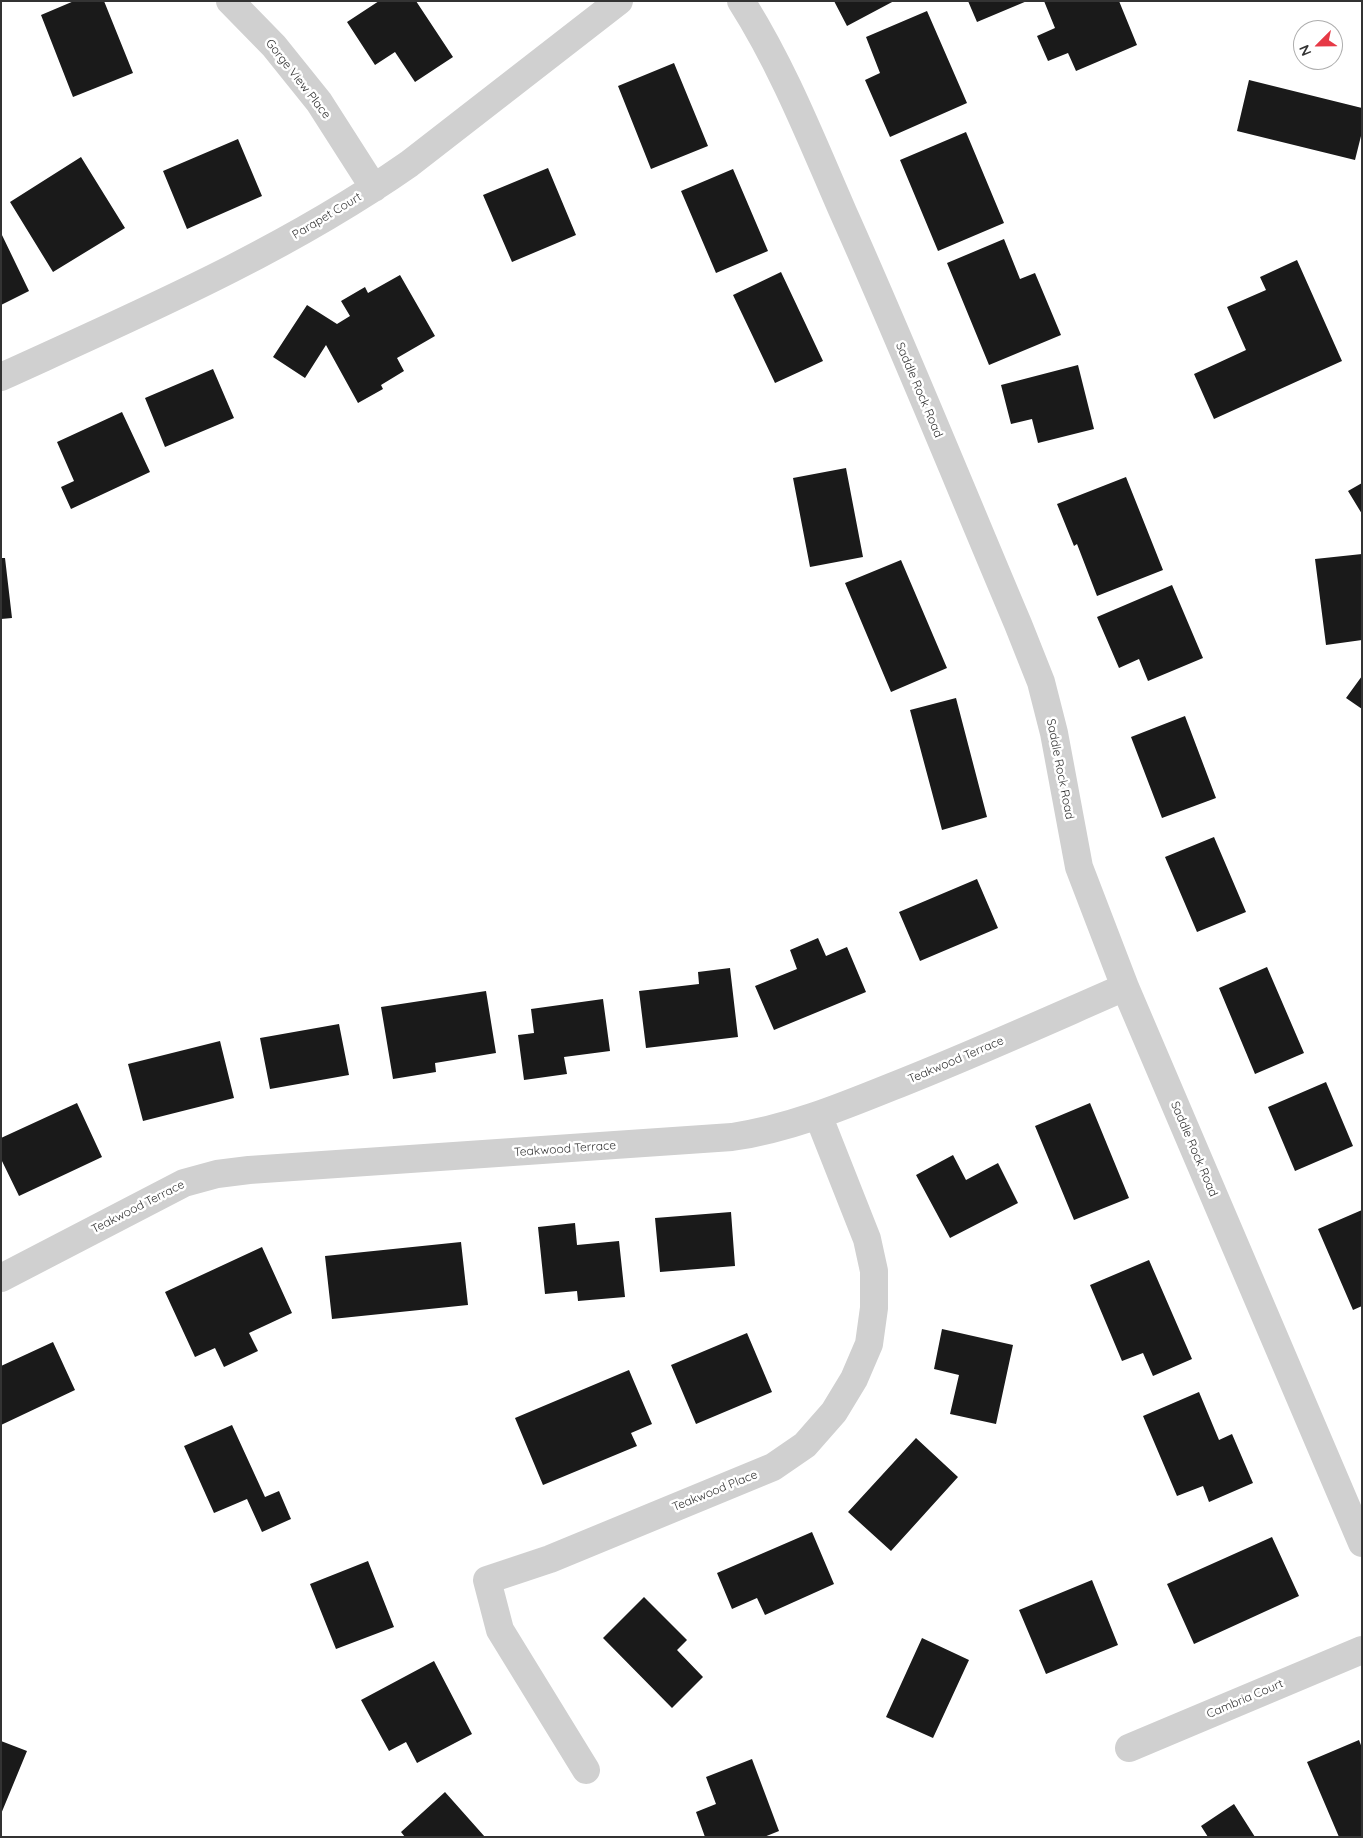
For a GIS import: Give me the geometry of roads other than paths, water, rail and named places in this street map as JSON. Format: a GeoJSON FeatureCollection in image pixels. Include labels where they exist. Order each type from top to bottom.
{"type":"FeatureCollection","features":[{"type":"Feature","properties":{"kind":"street","name":"Gorge View Place"},"geometry":{"type":"LineString","coordinates":[[230,1],[274,46],[319,102],[374,188]]}},
{"type":"Feature","properties":{"kind":"street","name":"Parapet Court"},"geometry":{"type":"LineString","coordinates":[[1,377],[255,258],[318,223],[409,164],[619,1]]}},
{"type":"Feature","properties":{"kind":"street","name":"Saddle Rock Road"},"geometry":{"type":"LineString","coordinates":[[741,1],[756,25],[792,98],[855,238],[1018,624],[1040,682],[1054,733],[1079,867],[1125,987],[1362,1544]]}},
{"type":"Feature","properties":{"kind":"street","name":"Teakwood Terrace"},"geometry":{"type":"LineString","coordinates":[[1,1278],[184,1183],[217,1174],[249,1170],[732,1137],[758,1133],[818,1115],[948,1065],[1125,987]]}},
{"type":"Feature","properties":{"kind":"street","name":"Teakwood Place"},"geometry":{"type":"LineString","coordinates":[[586,1770],[500,1630],[487,1580],[550,1559],[773,1467],[805,1445],[834,1412],[854,1379],[869,1344],[874,1308],[874,1271],[867,1239],[818,1115]]}},
{"type":"Feature","properties":{"kind":"street","name":"Cambria Court"},"geometry":{"type":"LineString","coordinates":[[1129,1748],[1362,1650]]}}]}
